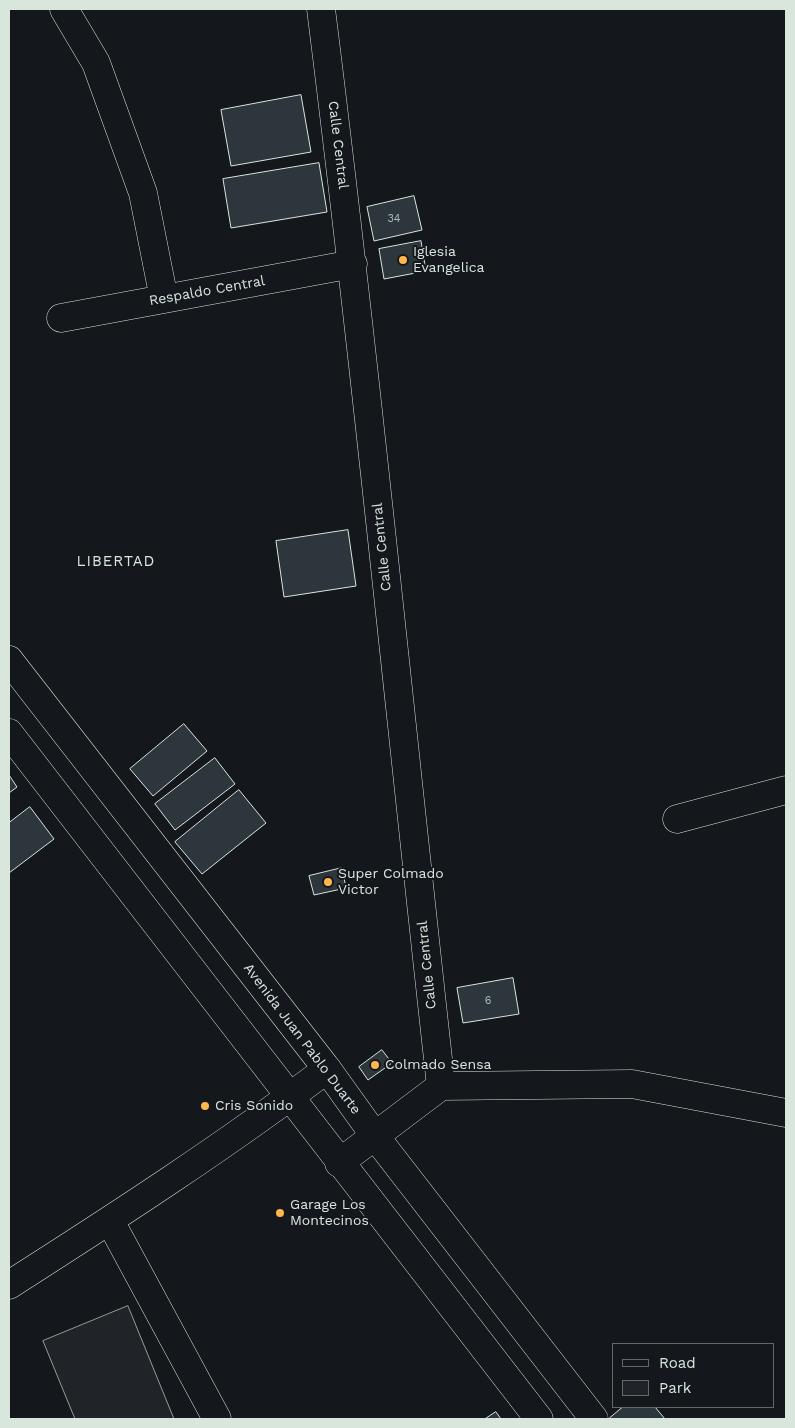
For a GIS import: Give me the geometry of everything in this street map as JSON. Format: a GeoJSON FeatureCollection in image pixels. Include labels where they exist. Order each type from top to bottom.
{"type":"FeatureCollection","features":[{"type":"Feature","properties":{"kind":"street"},"geometry":{"type":"LineString","coordinates":[[64,9],[96,63],[143,193],[164,299]]}},
{"type":"Feature","properties":{"kind":"street","name":"Calle Central"},"geometry":{"type":"LineString","coordinates":[[321,9],[353,264],[392,650],[441,1086]]}},
{"type":"Feature","properties":{"kind":"street","name":"Respaldo Central"},"geometry":{"type":"LineString","coordinates":[[61,318],[353,264]]}},
{"type":"Feature","properties":{"kind":"street","name":"Avenida Juan Pablo Duarte"},"geometry":{"type":"LineString","coordinates":[[9,660],[327,1069],[375,1136],[594,1419]]}},
{"type":"Feature","properties":{"kind":"street"},"geometry":{"type":"LineString","coordinates":[[9,733],[291,1096],[339,1163],[538,1419]]}},
{"type":"Feature","properties":{"kind":"street"},"geometry":{"type":"LineString","coordinates":[[677,820],[786,790]]}},
{"type":"Feature","properties":{"kind":"street"},"geometry":{"type":"LineString","coordinates":[[9,1285],[110,1221],[327,1069]]}},
{"type":"Feature","properties":{"kind":"street"},"geometry":{"type":"LineString","coordinates":[[339,1163],[441,1086],[632,1084],[786,1113]]}},
{"type":"Feature","properties":{"kind":"street"},"geometry":{"type":"LineString","coordinates":[[110,1221],[217,1419]]}},
{"type":"Feature","properties":{"kind":"green space"},"geometry":{"type":"Polygon","coordinates":[[[128,1306],[174,1419],[75,1419],[43,1341],[128,1306]]]}},
{"type":"Feature","properties":{"kind":"building"},"geometry":{"type":"Polygon","coordinates":[[[301,95],[311,152],[231,166],[221,110],[301,95]]]}},
{"type":"Feature","properties":{"kind":"building"},"geometry":{"type":"Polygon","coordinates":[[[319,163],[327,212],[231,228],[223,179],[319,163]]]}},
{"type":"Feature","properties":{"kind":"building"},"geometry":{"type":"Polygon","coordinates":[[[414,196],[422,230],[374,241],[367,207],[414,196]]]}},
{"type":"Feature","properties":{"kind":"building","name":"Iglesia Evangelica"},"geometry":{"type":"Polygon","coordinates":[[[421,241],[426,271],[384,279],[379,249],[421,241]]]}},
{"type":"Feature","properties":{"kind":"building"},"geometry":{"type":"Polygon","coordinates":[[[348,530],[356,586],[284,597],[276,541],[348,530]]]}},
{"type":"Feature","properties":{"kind":"building"},"geometry":{"type":"Polygon","coordinates":[[[184,724],[207,751],[153,796],[130,769],[184,724]]]}},
{"type":"Feature","properties":{"kind":"building"},"geometry":{"type":"Polygon","coordinates":[[[215,758],[235,784],[175,830],[155,804],[215,758]]]}},
{"type":"Feature","properties":{"kind":"building"},"geometry":{"type":"Polygon","coordinates":[[[9,775],[17,787],[9,793],[9,775]]]}},
{"type":"Feature","properties":{"kind":"building"},"geometry":{"type":"Polygon","coordinates":[[[239,790],[266,823],[202,874],[175,842],[239,790]]]}},
{"type":"Feature","properties":{"kind":"building"},"geometry":{"type":"Polygon","coordinates":[[[30,807],[54,839],[9,873],[9,823],[30,807]]]}},
{"type":"Feature","properties":{"kind":"building","name":"Super Colmado Victor"},"geometry":{"type":"Polygon","coordinates":[[[342,868],[346,888],[314,895],[309,876],[342,868]]]}},
{"type":"Feature","properties":{"kind":"building"},"geometry":{"type":"Polygon","coordinates":[[[513,978],[519,1014],[463,1023],[457,988],[513,978]]]}},
{"type":"Feature","properties":{"kind":"building","name":"Colmado Sensa"},"geometry":{"type":"Polygon","coordinates":[[[382,1050],[392,1063],[368,1080],[359,1067],[382,1050]]]}},
{"type":"Feature","properties":{"kind":"building"},"geometry":{"type":"Polygon","coordinates":[[[622,1408],[656,1408],[665,1419],[611,1419],[622,1408]]]}},
{"type":"Feature","properties":{"kind":"building"},"geometry":{"type":"Polygon","coordinates":[[[496,1412],[501,1419],[485,1419],[496,1412]]]}},
{"type":"Feature","properties":{"kind":"place","name":"Iglesia Evangelica"},"geometry":{"type":"Point","coordinates":[403,260]}},
{"type":"Feature","properties":{"kind":"place","name":"Super Colmado Victor"},"geometry":{"type":"Point","coordinates":[328,882]}},
{"type":"Feature","properties":{"kind":"place","name":"Colmado Sensa"},"geometry":{"type":"Point","coordinates":[375,1065]}},
{"type":"Feature","properties":{"kind":"place","name":"Cris Sonido"},"geometry":{"type":"Point","coordinates":[205,1106]}},
{"type":"Feature","properties":{"kind":"place","name":"Garage Los Montecinos"},"geometry":{"type":"Point","coordinates":[280,1213]}},
{"type":"Feature","properties":{"kind":"district","name":"LIBERTAD"},"geometry":{"type":"Point","coordinates":[116,562]}}]}
